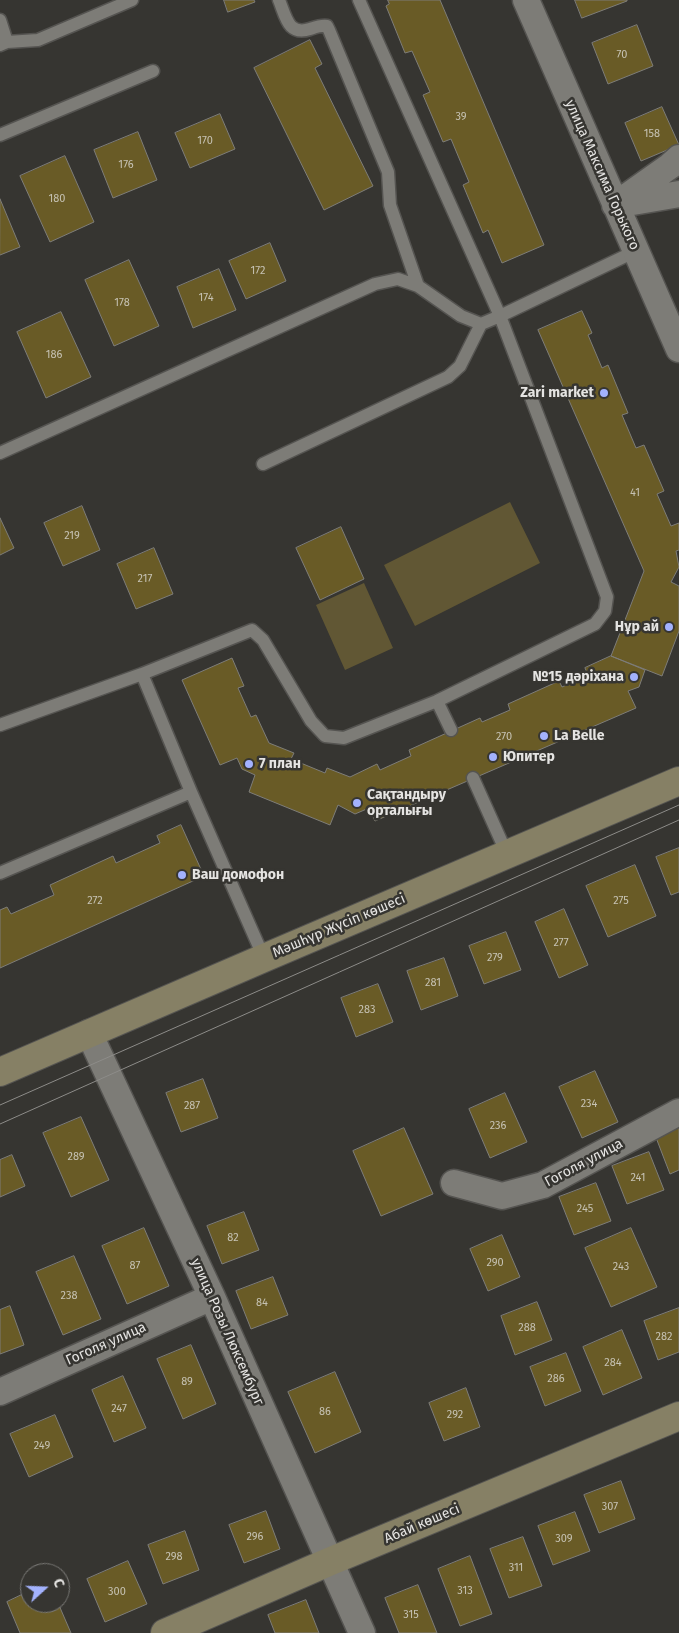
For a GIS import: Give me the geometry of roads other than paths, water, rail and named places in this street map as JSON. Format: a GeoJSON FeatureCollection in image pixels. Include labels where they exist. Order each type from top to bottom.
{"type":"FeatureCollection","features":[{"type":"Feature","properties":{"kind":"street","name":"улица Максима Горького"},"geometry":{"type":"LineString","coordinates":[[526,0],[679,349]]}},
{"type":"Feature","properties":{"kind":"street"},"geometry":{"type":"LineString","coordinates":[[615,204],[679,158]]}},
{"type":"Feature","properties":{"kind":"street"},"geometry":{"type":"LineString","coordinates":[[615,204],[679,194]]}},
{"type":"Feature","properties":{"kind":"street","name":"Мәшһүр Жүсіп көшесі"},"geometry":{"type":"LineString","coordinates":[[0,1072],[506,854],[679,782]]}},
{"type":"Feature","properties":{"kind":"street","name":"улица Розы Люксембург"},"geometry":{"type":"LineString","coordinates":[[89,1033],[212,1297],[362,1633]]}},
{"type":"Feature","properties":{"kind":"street","name":"Гоголя улица"},"geometry":{"type":"LineString","coordinates":[[454,1184],[502,1196],[543,1185],[679,1112]]}},
{"type":"Feature","properties":{"kind":"street","name":"Гоголя улица"},"geometry":{"type":"LineString","coordinates":[[0,1392],[212,1297]]}},
{"type":"Feature","properties":{"kind":"street","name":"Абай көшесі"},"geometry":{"type":"LineString","coordinates":[[165,1633],[331,1561],[679,1416]]}},
{"type":"Feature","properties":{"kind":"lane"},"geometry":{"type":"LineString","coordinates":[[0,20],[3,44],[38,40],[132,0]]}},
{"type":"Feature","properties":{"kind":"lane"},"geometry":{"type":"LineString","coordinates":[[279,0],[290,26],[296,30],[303,31],[322,25],[327,26],[329,30],[388,172],[390,205],[418,286]]}},
{"type":"Feature","properties":{"kind":"lane"},"geometry":{"type":"LineString","coordinates":[[0,725],[142,674],[252,630],[263,640],[311,722],[325,736],[344,738],[437,701],[595,624],[605,611],[607,597],[500,316],[359,0]]}},
{"type":"Feature","properties":{"kind":"lane"},"geometry":{"type":"LineString","coordinates":[[0,135],[153,71]]}},
{"type":"Feature","properties":{"kind":"lane"},"geometry":{"type":"LineString","coordinates":[[263,464],[448,377],[460,366],[481,324],[636,251]]}},
{"type":"Feature","properties":{"kind":"lane"},"geometry":{"type":"LineString","coordinates":[[0,453],[375,284],[398,279],[418,286],[461,316],[481,324]]}},
{"type":"Feature","properties":{"kind":"lane"},"geometry":{"type":"LineString","coordinates":[[142,674],[190,792],[264,958]]}},
{"type":"Feature","properties":{"kind":"lane"},"geometry":{"type":"LineString","coordinates":[[437,701],[451,730]]}},
{"type":"Feature","properties":{"kind":"lane"},"geometry":{"type":"LineString","coordinates":[[473,778],[506,854]]}},
{"type":"Feature","properties":{"kind":"lane"},"geometry":{"type":"LineString","coordinates":[[0,873],[190,792]]}},
{"type":"Feature","properties":{"kind":"tram line"},"geometry":{"type":"LineString","coordinates":[[0,1105],[679,805]]}},
{"type":"Feature","properties":{"kind":"tram line"},"geometry":{"type":"LineString","coordinates":[[0,1124],[679,820]]}},
{"type":"Feature","properties":{"kind":"place","name":"Zari market"},"geometry":{"type":"Point","coordinates":[604,393]}},
{"type":"Feature","properties":{"kind":"place","name":"Нұр ай"},"geometry":{"type":"Point","coordinates":[669,627]}},
{"type":"Feature","properties":{"kind":"place","name":"№15 дәріхана"},"geometry":{"type":"Point","coordinates":[634,677]}},
{"type":"Feature","properties":{"kind":"place","name":"La Belle"},"geometry":{"type":"Point","coordinates":[544,736]}},
{"type":"Feature","properties":{"kind":"place","name":"Юпитер"},"geometry":{"type":"Point","coordinates":[493,757]}},
{"type":"Feature","properties":{"kind":"place","name":"7 план"},"geometry":{"type":"Point","coordinates":[249,764]}},
{"type":"Feature","properties":{"kind":"place","name":"Сақтандыру орталығы"},"geometry":{"type":"Point","coordinates":[357,803]}},
{"type":"Feature","properties":{"kind":"place","name":"Ваш домофон"},"geometry":{"type":"Point","coordinates":[182,875]}}]}
